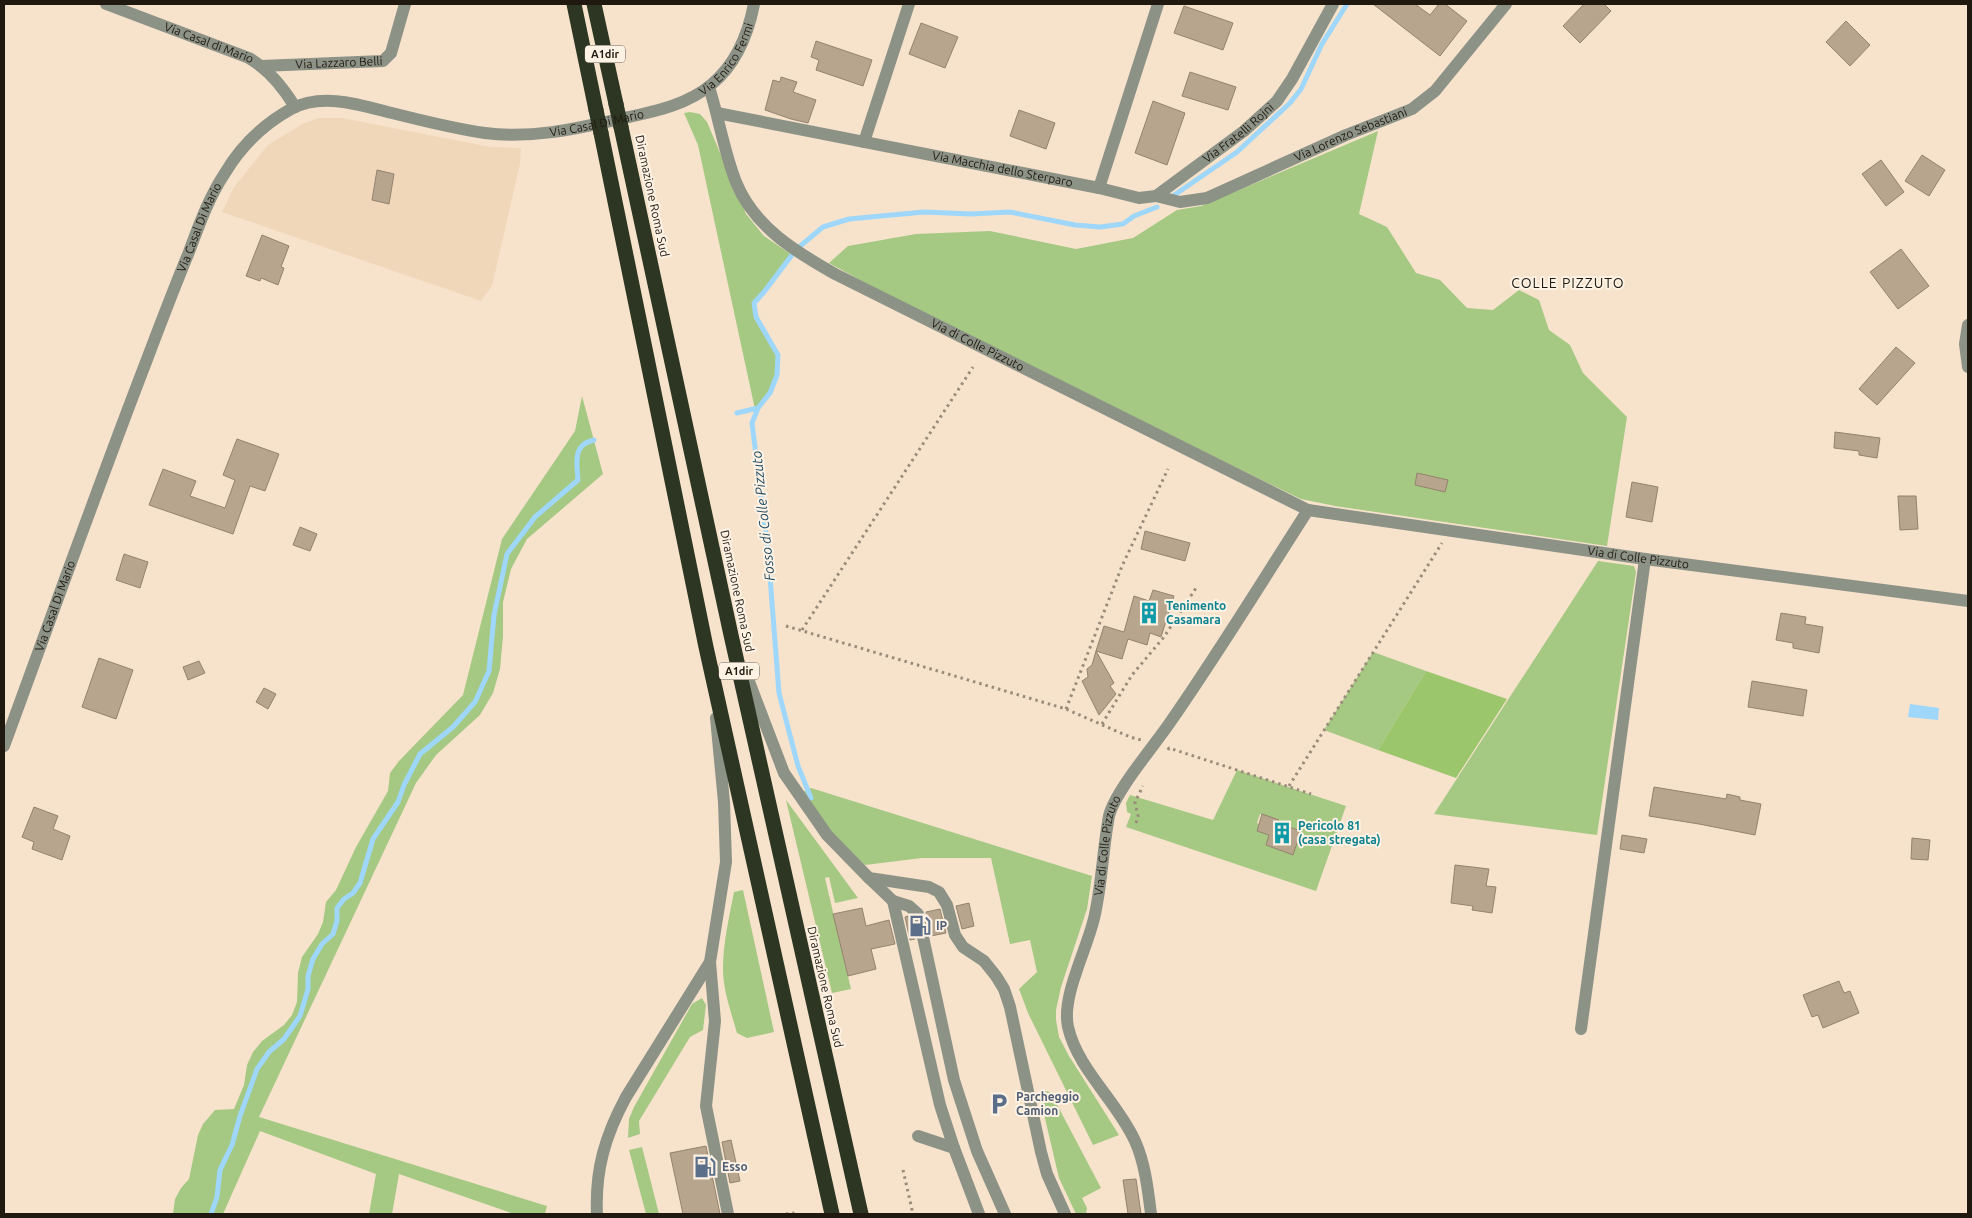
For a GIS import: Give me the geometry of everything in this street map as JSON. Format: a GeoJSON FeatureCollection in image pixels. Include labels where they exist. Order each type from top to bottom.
{"type":"FeatureCollection","features":[{"type":"Feature","properties":{"kind":"highway","name":"A1dir"},"geometry":{"type":"LineString","coordinates":[[574,4],[706,646],[832,1214]]}},
{"type":"Feature","properties":{"kind":"highway","name":"Diramazione Roma Sud"},"geometry":{"type":"LineString","coordinates":[[594,4],[731,635],[861,1214]]}},
{"type":"Feature","properties":{"kind":"street","name":"Via Casal di Mario"},"geometry":{"type":"LineString","coordinates":[[106,4],[240,54],[261,66],[283,88],[295,107]]}},
{"type":"Feature","properties":{"kind":"street","name":"Via Lazzaro Belli"},"geometry":{"type":"LineString","coordinates":[[261,66],[383,61],[391,53],[405,4]]}},
{"type":"Feature","properties":{"kind":"street","name":"Via Enrico Fermi"},"geometry":{"type":"LineString","coordinates":[[682,102],[709,86],[722,75],[740,49],[746,36],[754,4]]}},
{"type":"Feature","properties":{"kind":"street"},"geometry":{"type":"LineString","coordinates":[[864,142],[909,4]]}},
{"type":"Feature","properties":{"kind":"street"},"geometry":{"type":"LineString","coordinates":[[1156,196],[1147,199],[1133,198],[1099,188],[1158,4]]}},
{"type":"Feature","properties":{"kind":"street","name":"Via Fratelli Rojni"},"geometry":{"type":"LineString","coordinates":[[1156,196],[1244,131],[1277,101],[1292,79],[1333,4]]}},
{"type":"Feature","properties":{"kind":"street","name":"Via Lorenzo Sebastiani"},"geometry":{"type":"LineString","coordinates":[[1156,196],[1180,202],[1207,198],[1346,136],[1412,109],[1435,91],[1506,4]]}},
{"type":"Feature","properties":{"kind":"street","name":"Via di Colle Pizzuto"},"geometry":{"type":"LineString","coordinates":[[709,86],[731,168],[745,200],[762,222],[797,252],[835,274],[1308,510],[1645,559],[1968,601]]}},
{"type":"Feature","properties":{"kind":"street","name":"Via Casal Di Mario"},"geometry":{"type":"LineString","coordinates":[[4,746],[107,464],[209,201],[229,166],[260,130],[295,107],[317,101],[341,102],[462,130],[516,135],[566,131],[652,112],[682,102]]}},
{"type":"Feature","properties":{"kind":"street","name":"Via Macchia dello Sterparo"},"geometry":{"type":"LineString","coordinates":[[717,113],[1099,188]]}},
{"type":"Feature","properties":{"kind":"street"},"geometry":{"type":"LineString","coordinates":[[1968,325],[1965,344],[1968,367]]}},
{"type":"Feature","properties":{"kind":"street","name":"Via di Colle Pizzuto"},"geometry":{"type":"LineString","coordinates":[[1151,1214],[1142,1160],[1135,1141],[1080,1056],[1072,1040],[1067,1022],[1072,985],[1095,914],[1109,816],[1116,799],[1173,720],[1308,510]]}},
{"type":"Feature","properties":{"kind":"street"},"geometry":{"type":"LineString","coordinates":[[1580,1030],[1645,559]]}},
{"type":"Feature","properties":{"kind":"street"},"geometry":{"type":"LineString","coordinates":[[731,635],[775,755],[787,779],[827,835],[893,901],[909,906],[918,914],[942,1033],[954,1080],[977,1151],[1005,1214]]}},
{"type":"Feature","properties":{"kind":"street"},"geometry":{"type":"LineString","coordinates":[[706,646],[720,755],[726,847],[724,884],[710,962],[716,1021],[706,1106],[728,1214]]}},
{"type":"Feature","properties":{"kind":"street"},"geometry":{"type":"LineString","coordinates":[[869,878],[929,887],[939,892],[945,900],[952,927],[959,942],[984,961],[1004,989],[1013,1019],[1043,1161],[1065,1214]]}},
{"type":"Feature","properties":{"kind":"street"},"geometry":{"type":"LineString","coordinates":[[893,901],[938,1096],[954,1148],[979,1214]]}},
{"type":"Feature","properties":{"kind":"street"},"geometry":{"type":"LineString","coordinates":[[597,1214],[599,1165],[615,1118],[626,1097],[710,962]]}},
{"type":"Feature","properties":{"kind":"street"},"geometry":{"type":"LineString","coordinates":[[918,1136],[954,1148]]}},
{"type":"Feature","properties":{"kind":"path"},"geometry":{"type":"LineString","coordinates":[[802,630],[973,367]]}},
{"type":"Feature","properties":{"kind":"path"},"geometry":{"type":"LineString","coordinates":[[1066,709],[1122,566],[1168,469]]}},
{"type":"Feature","properties":{"kind":"path"},"geometry":{"type":"LineString","coordinates":[[1289,786],[1450,531]]}},
{"type":"Feature","properties":{"kind":"path"},"geometry":{"type":"LineString","coordinates":[[1102,724],[1132,675],[1164,637],[1196,588]]}},
{"type":"Feature","properties":{"kind":"path"},"geometry":{"type":"LineString","coordinates":[[786,626],[1066,709],[1141,740]]}},
{"type":"Feature","properties":{"kind":"path"},"geometry":{"type":"LineString","coordinates":[[1165,754],[1169,748],[1311,794]]}},
{"type":"Feature","properties":{"kind":"path"},"geometry":{"type":"LineString","coordinates":[[1136,823],[1138,816],[1135,802],[1144,783]]}},
{"type":"Feature","properties":{"kind":"path"},"geometry":{"type":"LineString","coordinates":[[903,1170],[912,1214]]}},
{"type":"Feature","properties":{"kind":"path"},"geometry":{"type":"LineString","coordinates":[[786,1214],[794,1214]]}},
{"type":"Feature","properties":{"kind":"shaded area"},"geometry":{"type":"Polygon","coordinates":[[[319,118],[342,118],[491,147],[521,148],[520,164],[492,286],[481,301],[222,212],[234,187],[268,145],[304,123],[319,118]]]}},
{"type":"Feature","properties":{"kind":"green space"},"geometry":{"type":"Polygon","coordinates":[[[684,113],[700,114],[707,122],[746,214],[764,236],[792,255],[754,303],[762,327],[776,354],[777,364],[776,376],[771,391],[756,414],[698,145],[684,113]]]}},
{"type":"Feature","properties":{"kind":"green space"},"geometry":{"type":"Polygon","coordinates":[[[1378,131],[1359,214],[1387,227],[1416,273],[1440,280],[1467,308],[1493,310],[1519,290],[1539,300],[1549,330],[1570,345],[1583,373],[1627,417],[1607,546],[1335,506],[1301,499],[931,319],[829,263],[848,246],[916,234],[990,231],[1076,249],[1133,238],[1177,210],[1201,206],[1378,131]]]}},
{"type":"Feature","properties":{"kind":"green space"},"geometry":{"type":"Polygon","coordinates":[[[582,396],[603,474],[527,539],[511,569],[503,602],[503,636],[500,669],[493,693],[480,715],[436,755],[416,783],[259,1117],[547,1206],[545,1214],[514,1214],[399,1174],[392,1214],[369,1214],[376,1174],[260,1131],[223,1214],[173,1214],[175,1199],[189,1179],[198,1135],[203,1124],[215,1110],[234,1109],[244,1085],[247,1065],[253,1052],[262,1041],[284,1025],[292,1015],[297,1002],[298,973],[302,957],[318,934],[323,922],[326,902],[336,890],[356,847],[388,791],[390,773],[399,761],[463,695],[502,539],[575,431],[582,396]]]}},
{"type":"Feature","properties":{"kind":"green space"},"geometry":{"type":"Polygon","coordinates":[[[1598,561],[1634,566],[1636,572],[1597,835],[1434,814],[1598,561]]]}},
{"type":"Feature","properties":{"kind":"green space"},"geometry":{"type":"Polygon","coordinates":[[[1373,652],[1426,671],[1378,750],[1324,730],[1373,652]]]}},
{"type":"Feature","properties":{"kind":"green space"},"geometry":{"type":"Polygon","coordinates":[[[1426,671],[1507,699],[1456,778],[1378,750],[1426,671]]]}},
{"type":"Feature","properties":{"kind":"green space"},"geometry":{"type":"Polygon","coordinates":[[[1237,770],[1346,806],[1316,891],[1126,827],[1131,814],[1127,812],[1126,803],[1130,795],[1213,820],[1237,770]],[[1260,814],[1257,831],[1269,835],[1266,845],[1293,854],[1301,831],[1277,823],[1278,820],[1260,814]]]}},
{"type":"Feature","properties":{"kind":"green space"},"geometry":{"type":"Polygon","coordinates":[[[811,788],[1092,876],[1087,909],[1061,987],[1056,1020],[1059,1037],[1069,1056],[1119,1135],[1093,1145],[1028,1013],[1019,989],[1037,972],[1030,940],[1010,944],[991,858],[922,858],[865,865],[835,839],[801,793],[811,788]]]}},
{"type":"Feature","properties":{"kind":"green space"},"geometry":{"type":"Polygon","coordinates":[[[786,800],[858,898],[835,903],[829,877],[825,878],[851,989],[832,993],[786,800]]]}},
{"type":"Feature","properties":{"kind":"green space"},"geometry":{"type":"Polygon","coordinates":[[[743,890],[774,1032],[747,1038],[737,1033],[723,977],[725,940],[734,892],[743,890]]]}},
{"type":"Feature","properties":{"kind":"green space"},"geometry":{"type":"Polygon","coordinates":[[[702,998],[706,1005],[703,1030],[690,1037],[639,1121],[640,1134],[628,1138],[629,1119],[634,1107],[692,1004],[702,998]]]}},
{"type":"Feature","properties":{"kind":"green space"},"geometry":{"type":"Polygon","coordinates":[[[1045,1091],[1050,1092],[1052,1095],[1101,1188],[1082,1198],[1087,1208],[1086,1214],[1076,1214],[1059,1178],[1040,1097],[1041,1093],[1045,1091]]]}},
{"type":"Feature","properties":{"kind":"green space"},"geometry":{"type":"Polygon","coordinates":[[[642,1147],[659,1214],[646,1214],[629,1150],[642,1147]]]}},
{"type":"Feature","properties":{"kind":"water"},"geometry":{"type":"Polygon","coordinates":[[[1910,704],[1939,708],[1938,720],[1908,717],[1910,704]]]}},
{"type":"Feature","properties":{"kind":"building"},"geometry":{"type":"Polygon","coordinates":[[[1373,4],[1415,4],[1430,15],[1439,4],[1445,4],[1467,21],[1440,56],[1373,4]]]}},
{"type":"Feature","properties":{"kind":"building"},"geometry":{"type":"Polygon","coordinates":[[[1584,4],[1604,4],[1611,11],[1580,43],[1563,26],[1584,4]]]}},
{"type":"Feature","properties":{"kind":"building"},"geometry":{"type":"Polygon","coordinates":[[[1184,6],[1233,23],[1223,50],[1174,33],[1184,6]]]}},
{"type":"Feature","properties":{"kind":"building"},"geometry":{"type":"Polygon","coordinates":[[[1846,21],[1870,45],[1850,66],[1826,42],[1846,21]]]}},
{"type":"Feature","properties":{"kind":"building"},"geometry":{"type":"Polygon","coordinates":[[[921,23],[958,37],[945,68],[909,54],[921,23]]]}},
{"type":"Feature","properties":{"kind":"building"},"geometry":{"type":"Polygon","coordinates":[[[816,41],[872,60],[863,86],[816,70],[819,60],[811,57],[816,41]]]}},
{"type":"Feature","properties":{"kind":"building"},"geometry":{"type":"Polygon","coordinates":[[[1190,72],[1236,87],[1228,110],[1182,96],[1190,72]]]}},
{"type":"Feature","properties":{"kind":"building"},"geometry":{"type":"Polygon","coordinates":[[[781,77],[797,82],[793,92],[816,100],[808,123],[765,110],[773,80],[780,82],[781,77]]]}},
{"type":"Feature","properties":{"kind":"building"},"geometry":{"type":"Polygon","coordinates":[[[1153,101],[1185,113],[1167,165],[1135,153],[1153,101]]]}},
{"type":"Feature","properties":{"kind":"building"},"geometry":{"type":"Polygon","coordinates":[[[1019,110],[1055,123],[1046,149],[1010,136],[1019,110]]]}},
{"type":"Feature","properties":{"kind":"building"},"geometry":{"type":"Polygon","coordinates":[[[1922,155],[1945,170],[1929,196],[1905,181],[1922,155]]]}},
{"type":"Feature","properties":{"kind":"building"},"geometry":{"type":"Polygon","coordinates":[[[1881,160],[1904,192],[1886,206],[1862,174],[1881,160]]]}},
{"type":"Feature","properties":{"kind":"building"},"geometry":{"type":"Polygon","coordinates":[[[377,170],[394,174],[389,204],[372,200],[377,170]]]}},
{"type":"Feature","properties":{"kind":"building"},"geometry":{"type":"Polygon","coordinates":[[[262,235],[289,246],[281,267],[284,268],[278,285],[261,278],[260,281],[246,276],[262,235]]]}},
{"type":"Feature","properties":{"kind":"building"},"geometry":{"type":"Polygon","coordinates":[[[1901,249],[1929,286],[1898,309],[1870,272],[1901,249]]]}},
{"type":"Feature","properties":{"kind":"building"},"geometry":{"type":"Polygon","coordinates":[[[1896,347],[1915,363],[1877,405],[1859,389],[1896,347]]]}},
{"type":"Feature","properties":{"kind":"building"},"geometry":{"type":"Polygon","coordinates":[[[1835,432],[1880,438],[1877,458],[1859,455],[1859,451],[1834,448],[1835,432]]]}},
{"type":"Feature","properties":{"kind":"building"},"geometry":{"type":"Polygon","coordinates":[[[237,439],[279,454],[265,491],[250,486],[233,534],[149,505],[163,469],[196,481],[190,496],[225,508],[235,480],[223,475],[237,439]]]}},
{"type":"Feature","properties":{"kind":"building"},"geometry":{"type":"Polygon","coordinates":[[[1417,473],[1448,480],[1445,492],[1415,485],[1417,473]]]}},
{"type":"Feature","properties":{"kind":"building"},"geometry":{"type":"Polygon","coordinates":[[[1632,482],[1658,487],[1652,522],[1626,517],[1632,482]]]}},
{"type":"Feature","properties":{"kind":"building"},"geometry":{"type":"Polygon","coordinates":[[[1898,496],[1916,496],[1918,529],[1900,530],[1898,496]]]}},
{"type":"Feature","properties":{"kind":"building"},"geometry":{"type":"Polygon","coordinates":[[[300,527],[317,534],[310,551],[293,545],[300,527]]]}},
{"type":"Feature","properties":{"kind":"building"},"geometry":{"type":"Polygon","coordinates":[[[1145,531],[1190,543],[1185,561],[1141,549],[1145,531]]]}},
{"type":"Feature","properties":{"kind":"building"},"geometry":{"type":"Polygon","coordinates":[[[124,554],[148,562],[140,588],[116,580],[124,554]]]}},
{"type":"Feature","properties":{"kind":"building","name":"Tenimento Casamara"},"geometry":{"type":"Polygon","coordinates":[[[1153,590],[1174,596],[1161,637],[1150,633],[1147,645],[1128,639],[1122,659],[1096,651],[1104,626],[1124,632],[1134,596],[1149,601],[1153,590]]]}},
{"type":"Feature","properties":{"kind":"building"},"geometry":{"type":"Polygon","coordinates":[[[1781,613],[1806,617],[1805,624],[1823,627],[1819,653],[1793,648],[1793,643],[1776,640],[1781,613]]]}},
{"type":"Feature","properties":{"kind":"building"},"geometry":{"type":"Polygon","coordinates":[[[1096,651],[1114,683],[1110,686],[1116,694],[1099,715],[1082,681],[1088,677],[1087,669],[1092,665],[1096,651]]]}},
{"type":"Feature","properties":{"kind":"building"},"geometry":{"type":"Polygon","coordinates":[[[99,658],[133,670],[116,719],[82,707],[99,658]]]}},
{"type":"Feature","properties":{"kind":"building"},"geometry":{"type":"Polygon","coordinates":[[[199,661],[205,673],[188,680],[183,667],[199,661]]]}},
{"type":"Feature","properties":{"kind":"building"},"geometry":{"type":"Polygon","coordinates":[[[1752,681],[1807,690],[1803,716],[1748,707],[1752,681]]]}},
{"type":"Feature","properties":{"kind":"building"},"geometry":{"type":"Polygon","coordinates":[[[264,688],[276,694],[268,709],[256,702],[264,688]]]}},
{"type":"Feature","properties":{"kind":"building"},"geometry":{"type":"Polygon","coordinates":[[[1654,787],[1726,799],[1727,794],[1740,797],[1740,800],[1761,804],[1755,835],[1649,816],[1654,787]]]}},
{"type":"Feature","properties":{"kind":"building"},"geometry":{"type":"Polygon","coordinates":[[[34,807],[58,816],[53,829],[70,836],[62,860],[32,849],[34,842],[22,837],[34,807]]]}},
{"type":"Feature","properties":{"kind":"building","name":"Pericolo 81 (casa stregata)"},"geometry":{"type":"Polygon","coordinates":[[[1262,814],[1279,820],[1277,823],[1301,831],[1293,855],[1266,845],[1269,835],[1257,831],[1262,814]]]}},
{"type":"Feature","properties":{"kind":"building"},"geometry":{"type":"Polygon","coordinates":[[[1622,835],[1647,839],[1644,853],[1620,849],[1622,835]]]}},
{"type":"Feature","properties":{"kind":"building"},"geometry":{"type":"Polygon","coordinates":[[[1912,838],[1930,840],[1928,860],[1911,859],[1912,838]]]}},
{"type":"Feature","properties":{"kind":"building"},"geometry":{"type":"Polygon","coordinates":[[[1455,865],[1489,869],[1486,886],[1496,887],[1492,913],[1472,910],[1473,906],[1451,903],[1455,865]]]}},
{"type":"Feature","properties":{"kind":"building"},"geometry":{"type":"Polygon","coordinates":[[[969,903],[974,926],[962,929],[956,906],[969,903]]]}},
{"type":"Feature","properties":{"kind":"building"},"geometry":{"type":"Polygon","coordinates":[[[862,908],[866,926],[889,920],[895,944],[871,949],[876,969],[848,976],[833,914],[862,908]]]}},
{"type":"Feature","properties":{"kind":"building"},"geometry":{"type":"Polygon","coordinates":[[[940,909],[946,933],[931,936],[926,912],[940,909]]]}},
{"type":"Feature","properties":{"kind":"building"},"geometry":{"type":"Polygon","coordinates":[[[905,917],[911,918],[915,939],[910,940],[905,917]]]}},
{"type":"Feature","properties":{"kind":"building"},"geometry":{"type":"Polygon","coordinates":[[[1839,981],[1844,993],[1850,991],[1859,1013],[1823,1028],[1818,1015],[1812,1017],[1803,995],[1839,981]]]}},
{"type":"Feature","properties":{"kind":"building"},"geometry":{"type":"Polygon","coordinates":[[[731,1140],[740,1181],[730,1183],[722,1142],[731,1140]]]}},
{"type":"Feature","properties":{"kind":"building"},"geometry":{"type":"Polygon","coordinates":[[[706,1146],[720,1214],[683,1214],[670,1153],[706,1146]]]}},
{"type":"Feature","properties":{"kind":"building"},"geometry":{"type":"Polygon","coordinates":[[[1136,1179],[1141,1214],[1128,1214],[1123,1180],[1136,1179]]]}},
{"type":"Feature","properties":{"kind":"waterway","name":"Fosso di Colle Pizzuto"},"geometry":{"type":"LineString","coordinates":[[1170,198],[1237,152],[1290,103],[1301,89],[1322,44],[1347,4]]}},
{"type":"Feature","properties":{"kind":"waterway","name":"Fosso di Colle Pizzuto"},"geometry":{"type":"LineString","coordinates":[[799,247],[823,227],[849,219],[924,212],[971,214],[1010,212],[1075,225],[1100,227],[1123,224],[1134,216],[1157,207]]}},
{"type":"Feature","properties":{"kind":"waterway","name":"Fosso di Colle Pizzuto"},"geometry":{"type":"LineString","coordinates":[[792,255],[754,303],[756,317],[778,355],[777,375],[770,393],[758,408],[752,423],[768,551],[779,693],[798,766],[811,798]]}},
{"type":"Feature","properties":{"kind":"waterway"},"geometry":{"type":"LineString","coordinates":[[737,413],[758,408]]}},
{"type":"Feature","properties":{"kind":"waterway"},"geometry":{"type":"LineString","coordinates":[[211,1214],[217,1197],[220,1170],[232,1145],[257,1069],[269,1052],[284,1039],[300,1016],[308,989],[308,976],[313,959],[322,944],[333,934],[337,921],[337,908],[344,899],[353,893],[360,883],[373,839],[398,802],[404,785],[420,754],[453,727],[475,702],[489,671],[494,615],[507,554],[535,517],[578,480],[577,456],[579,450],[587,442],[594,440]]}},
{"type":"Feature","properties":{"kind":"place","name":"Tenimento Casamara"},"geometry":{"type":"Point","coordinates":[1149,613]}},
{"type":"Feature","properties":{"kind":"place","name":"Pericolo 81 (casa stregata)"},"geometry":{"type":"Point","coordinates":[1282,833]}},
{"type":"Feature","properties":{"kind":"place","name":"IP"},"geometry":{"type":"Point","coordinates":[920,926]}},
{"type":"Feature","properties":{"kind":"place","name":"Parcheggio Camion"},"geometry":{"type":"Point","coordinates":[999,1104]}},
{"type":"Feature","properties":{"kind":"place","name":"Esso"},"geometry":{"type":"Point","coordinates":[705,1167]}},
{"type":"Feature","properties":{"kind":"district","name":"COLLE PIZZUTO"},"geometry":{"type":"Point","coordinates":[1568,283]}}]}
